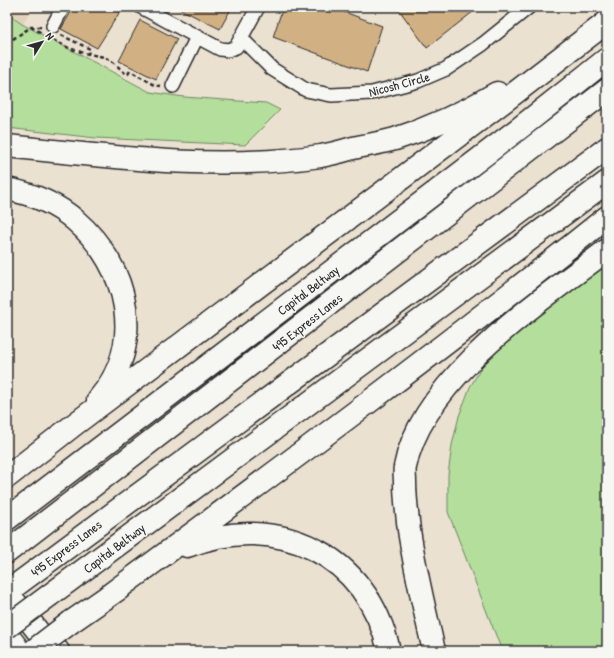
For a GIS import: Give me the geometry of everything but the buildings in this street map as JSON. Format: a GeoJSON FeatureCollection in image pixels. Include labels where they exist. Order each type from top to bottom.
{"type":"FeatureCollection","features":[{"type":"Feature","properties":{"kind":"highway"},"geometry":{"type":"LineString","coordinates":[[7,478],[75,424],[607,22]]}},
{"type":"Feature","properties":{"kind":"highway"},"geometry":{"type":"LineString","coordinates":[[7,146],[176,162],[261,161],[322,155],[395,139],[441,121],[482,101],[580,42]]}},
{"type":"Feature","properties":{"kind":"highway","name":"Capital Beltway"},"geometry":{"type":"LineString","coordinates":[[7,519],[607,60]]}},
{"type":"Feature","properties":{"kind":"highway","name":"495 Express Lanes"},"geometry":{"type":"LineString","coordinates":[[10,550],[607,90]]}},
{"type":"Feature","properties":{"kind":"highway","name":"495 Express Lanes"},"geometry":{"type":"LineString","coordinates":[[7,592],[607,148]]}},
{"type":"Feature","properties":{"kind":"highway","name":"Capital Beltway"},"geometry":{"type":"LineString","coordinates":[[7,627],[607,182]]}},
{"type":"Feature","properties":{"kind":"highway"},"geometry":{"type":"LineString","coordinates":[[7,189],[38,198],[58,208],[75,220],[97,243],[110,262],[120,286],[125,306],[127,327],[122,356],[110,384],[75,424]]}},
{"type":"Feature","properties":{"kind":"highway"},"geometry":{"type":"LineString","coordinates":[[108,596],[294,459],[517,289],[607,217]]}},
{"type":"Feature","properties":{"kind":"highway"},"geometry":{"type":"LineString","coordinates":[[434,651],[415,566],[405,505],[405,468],[414,436],[428,411],[446,387],[472,360],[537,304],[607,250]]}},
{"type":"Feature","properties":{"kind":"highway"},"geometry":{"type":"LineString","coordinates":[[33,651],[71,622],[163,557],[201,540],[222,535],[242,533],[261,534],[297,541],[315,548],[333,561],[349,575],[364,592],[380,621],[389,651]]}},
{"type":"Feature","properties":{"kind":"highway"},"geometry":{"type":"LineString","coordinates":[[7,592],[40,634],[58,651]]}},
{"type":"Feature","properties":{"kind":"highway"},"geometry":{"type":"LineString","coordinates":[[427,620],[437,651]]}},
{"type":"Feature","properties":{"kind":"main road"},"geometry":{"type":"LineString","coordinates":[[7,633],[21,651]]}},
{"type":"Feature","properties":{"kind":"street"},"geometry":{"type":"LineString","coordinates":[[48,32],[63,7]]}},
{"type":"Feature","properties":{"kind":"street"},"geometry":{"type":"LineString","coordinates":[[141,7],[220,49],[228,50],[236,47],[242,39],[258,7]]}},
{"type":"Feature","properties":{"kind":"street","name":"Nicosh Circle"},"geometry":{"type":"LineString","coordinates":[[242,39],[272,69],[306,90],[332,95],[372,93],[418,81],[446,69],[484,44],[528,7]]}},
{"type":"Feature","properties":{"kind":"street"},"geometry":{"type":"LineString","coordinates":[[173,86],[197,37]]}},
{"type":"Feature","properties":{"kind":"path"},"geometry":{"type":"LineString","coordinates":[[32,27],[48,32],[68,48],[104,57],[113,62],[126,74],[130,71],[155,85],[173,86]]}},
{"type":"Feature","properties":{"kind":"path"},"geometry":{"type":"LineString","coordinates":[[7,43],[32,27],[63,36],[90,50],[88,54]]}},
{"type":"Feature","properties":{"kind":"shaded area"},"geometry":{"type":"Polygon","coordinates":[[[7,7],[32,7],[7,55],[7,7]]]}},
{"type":"Feature","properties":{"kind":"green space"},"geometry":{"type":"Polygon","coordinates":[[[7,14],[22,24],[150,92],[184,97],[266,103],[280,110],[245,145],[96,138],[7,128],[7,14]]]}},
{"type":"Feature","properties":{"kind":"green space"},"geometry":{"type":"Polygon","coordinates":[[[607,251],[607,651],[502,651],[448,512],[448,475],[452,445],[459,416],[470,387],[488,356],[607,251]]]}}]}
